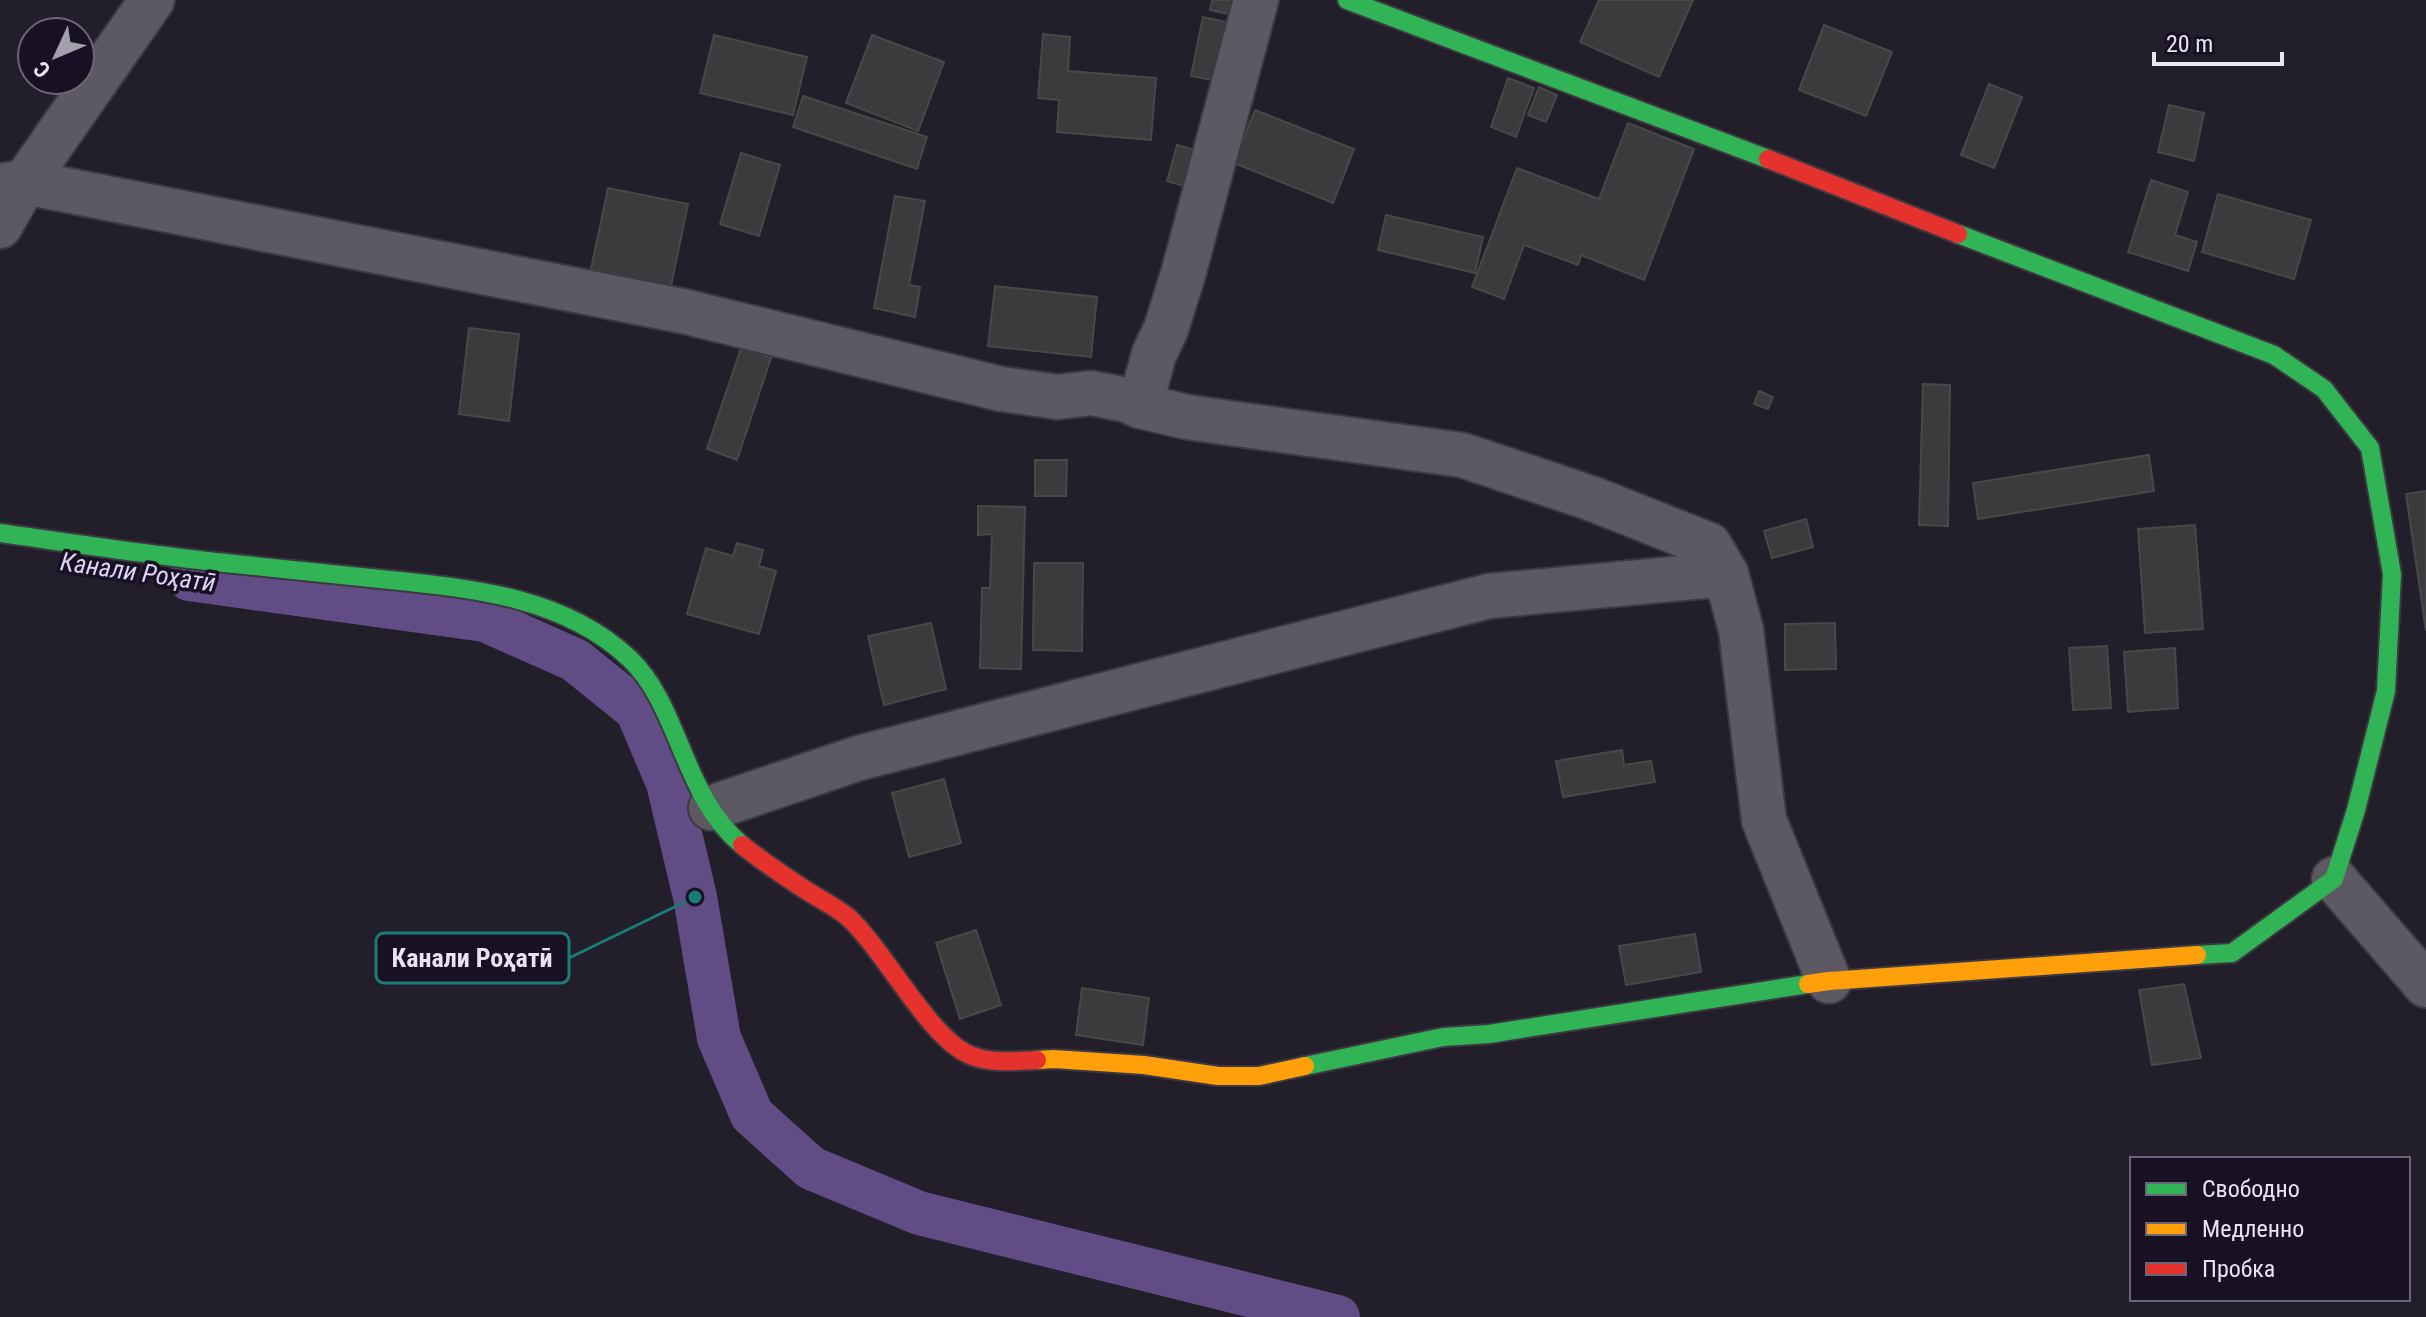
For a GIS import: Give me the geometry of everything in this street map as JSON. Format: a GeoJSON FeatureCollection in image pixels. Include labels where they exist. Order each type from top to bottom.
{"type":"FeatureCollection","features":[{"type":"Feature","properties":{"kind":"street"},"geometry":{"type":"LineString","coordinates":[[0,226],[13,184],[152,0]]}},
{"type":"Feature","properties":{"kind":"street"},"geometry":{"type":"LineString","coordinates":[[1140,406],[1154,354],[1166,329],[1184,271],[1256,0]]}},
{"type":"Feature","properties":{"kind":"street"},"geometry":{"type":"LineString","coordinates":[[0,533],[150,555],[464,588],[523,600],[567,617],[597,634],[630,659],[653,687],[693,778],[731,836],[769,867],[846,915],[870,939],[948,1040],[969,1055],[1000,1062],[1054,1059],[1144,1065],[1218,1076],[1259,1076],[1443,1037],[1489,1034],[1829,981],[2232,953],[2334,879],[2356,810],[2386,691],[2392,574],[2370,448],[2324,389],[2274,355],[1347,0]]}},
{"type":"Feature","properties":{"kind":"street"},"geometry":{"type":"LineString","coordinates":[[13,184],[687,312],[1001,389],[1058,397],[1091,393],[1187,417],[1462,455],[1593,499],[1709,545],[1726,574],[1741,630],[1764,820],[1829,981]]}},
{"type":"Feature","properties":{"kind":"street"},"geometry":{"type":"LineString","coordinates":[[711,808],[859,758],[1489,596],[1726,574]]}},
{"type":"Feature","properties":{"kind":"street"},"geometry":{"type":"LineString","coordinates":[[2334,879],[2426,985]]}},
{"type":"Feature","properties":{"kind":"building"},"geometry":{"type":"Polygon","coordinates":[[[1212,0],[1244,0],[1241,17],[1210,10],[1212,0]]]}},
{"type":"Feature","properties":{"kind":"building"},"geometry":{"type":"Polygon","coordinates":[[[1599,0],[1693,0],[1659,77],[1580,42],[1599,0]]]}},
{"type":"Feature","properties":{"kind":"building"},"geometry":{"type":"Polygon","coordinates":[[[1203,17],[1235,24],[1223,82],[1191,76],[1203,17]]]}},
{"type":"Feature","properties":{"kind":"building"},"geometry":{"type":"Polygon","coordinates":[[[1824,25],[1892,52],[1866,116],[1799,90],[1824,25]]]}},
{"type":"Feature","properties":{"kind":"building"},"geometry":{"type":"Polygon","coordinates":[[[1043,34],[1070,37],[1068,71],[1156,78],[1151,140],[1057,132],[1059,100],[1038,98],[1043,34]]]}},
{"type":"Feature","properties":{"kind":"building"},"geometry":{"type":"Polygon","coordinates":[[[714,35],[807,57],[793,115],[700,93],[714,35]]]}},
{"type":"Feature","properties":{"kind":"building"},"geometry":{"type":"Polygon","coordinates":[[[872,35],[944,62],[918,131],[846,103],[872,35]]]}},
{"type":"Feature","properties":{"kind":"building"},"geometry":{"type":"Polygon","coordinates":[[[1508,78],[1534,88],[1516,137],[1491,127],[1508,78]]]}},
{"type":"Feature","properties":{"kind":"building"},"geometry":{"type":"Polygon","coordinates":[[[1989,84],[2022,97],[1994,168],[1961,155],[1989,84]]]}},
{"type":"Feature","properties":{"kind":"building"},"geometry":{"type":"Polygon","coordinates":[[[1539,87],[1557,95],[1546,122],[1528,115],[1539,87]]]}},
{"type":"Feature","properties":{"kind":"building"},"geometry":{"type":"Polygon","coordinates":[[[803,96],[927,137],[917,169],[793,127],[803,96]]]}},
{"type":"Feature","properties":{"kind":"building"},"geometry":{"type":"Polygon","coordinates":[[[2169,105],[2204,113],[2194,161],[2158,152],[2169,105]]]}},
{"type":"Feature","properties":{"kind":"building"},"geometry":{"type":"Polygon","coordinates":[[[1255,110],[1354,149],[1333,203],[1234,163],[1255,110]]]}},
{"type":"Feature","properties":{"kind":"building"},"geometry":{"type":"Polygon","coordinates":[[[1628,123],[1694,149],[1644,280],[1581,255],[1578,265],[1524,245],[1504,299],[1472,287],[1517,168],[1599,199],[1628,123]]]}},
{"type":"Feature","properties":{"kind":"building"},"geometry":{"type":"Polygon","coordinates":[[[1177,145],[1202,152],[1191,188],[1167,181],[1177,145]]]}},
{"type":"Feature","properties":{"kind":"building"},"geometry":{"type":"Polygon","coordinates":[[[741,153],[780,165],[759,236],[720,224],[741,153]]]}},
{"type":"Feature","properties":{"kind":"building"},"geometry":{"type":"Polygon","coordinates":[[[2151,180],[2188,192],[2175,235],[2197,242],[2188,271],[2128,252],[2151,180]]]}},
{"type":"Feature","properties":{"kind":"building"},"geometry":{"type":"Polygon","coordinates":[[[608,188],[688,204],[671,286],[591,269],[608,188]]]}},
{"type":"Feature","properties":{"kind":"building"},"geometry":{"type":"Polygon","coordinates":[[[2218,194],[2311,220],[2294,279],[2202,252],[2218,194]]]}},
{"type":"Feature","properties":{"kind":"building"},"geometry":{"type":"Polygon","coordinates":[[[895,196],[925,201],[909,285],[920,287],[915,317],[874,308],[895,196]]]}},
{"type":"Feature","properties":{"kind":"building"},"geometry":{"type":"Polygon","coordinates":[[[1386,215],[1483,237],[1475,273],[1378,250],[1386,215]]]}},
{"type":"Feature","properties":{"kind":"building"},"geometry":{"type":"Polygon","coordinates":[[[995,286],[1097,297],[1091,357],[988,346],[995,286]]]}},
{"type":"Feature","properties":{"kind":"building"},"geometry":{"type":"Polygon","coordinates":[[[469,328],[519,334],[509,421],[459,414],[469,328]]]}},
{"type":"Feature","properties":{"kind":"building"},"geometry":{"type":"Polygon","coordinates":[[[741,348],[771,358],[737,460],[707,449],[741,348]]]}},
{"type":"Feature","properties":{"kind":"building"},"geometry":{"type":"Polygon","coordinates":[[[1923,384],[1950,385],[1948,526],[1919,525],[1923,384]]]}},
{"type":"Feature","properties":{"kind":"building"},"geometry":{"type":"Polygon","coordinates":[[[1759,391],[1773,397],[1768,409],[1754,404],[1759,391]]]}},
{"type":"Feature","properties":{"kind":"building"},"geometry":{"type":"Polygon","coordinates":[[[2149,455],[2154,491],[1978,519],[1973,483],[2149,455]]]}},
{"type":"Feature","properties":{"kind":"building"},"geometry":{"type":"Polygon","coordinates":[[[1035,460],[1067,460],[1066,496],[1035,496],[1035,460]]]}},
{"type":"Feature","properties":{"kind":"building"},"geometry":{"type":"Polygon","coordinates":[[[2426,491],[2426,631],[2406,494],[2426,491]]]}},
{"type":"Feature","properties":{"kind":"building"},"geometry":{"type":"Polygon","coordinates":[[[978,506],[1025,507],[1021,669],[980,668],[982,588],[990,588],[992,534],[978,535],[978,506]]]}},
{"type":"Feature","properties":{"kind":"building"},"geometry":{"type":"Polygon","coordinates":[[[1806,519],[1813,547],[1772,558],[1764,531],[1806,519]]]}},
{"type":"Feature","properties":{"kind":"building"},"geometry":{"type":"Polygon","coordinates":[[[2195,525],[2203,629],[2145,633],[2138,529],[2195,525]]]}},
{"type":"Feature","properties":{"kind":"building"},"geometry":{"type":"Polygon","coordinates":[[[737,543],[763,550],[759,566],[776,571],[759,634],[687,614],[706,548],[733,556],[737,543]]]}},
{"type":"Feature","properties":{"kind":"building"},"geometry":{"type":"Polygon","coordinates":[[[1034,563],[1083,563],[1082,651],[1033,650],[1034,563]]]}},
{"type":"Feature","properties":{"kind":"building"},"geometry":{"type":"Polygon","coordinates":[[[931,623],[946,689],[884,705],[868,636],[931,623]]]}},
{"type":"Feature","properties":{"kind":"building"},"geometry":{"type":"Polygon","coordinates":[[[1835,623],[1836,669],[1785,670],[1785,624],[1835,623]]]}},
{"type":"Feature","properties":{"kind":"building"},"geometry":{"type":"Polygon","coordinates":[[[2107,646],[2111,708],[2073,710],[2069,648],[2107,646]]]}},
{"type":"Feature","properties":{"kind":"building"},"geometry":{"type":"Polygon","coordinates":[[[2175,648],[2178,708],[2128,712],[2124,652],[2175,648]]]}},
{"type":"Feature","properties":{"kind":"building"},"geometry":{"type":"Polygon","coordinates":[[[1622,750],[1624,765],[1651,761],[1655,782],[1563,797],[1556,761],[1622,750]]]}},
{"type":"Feature","properties":{"kind":"building"},"geometry":{"type":"Polygon","coordinates":[[[944,779],[961,843],[909,857],[892,793],[944,779]]]}},
{"type":"Feature","properties":{"kind":"building"},"geometry":{"type":"Polygon","coordinates":[[[976,930],[1001,1005],[960,1019],[936,943],[976,930]]]}},
{"type":"Feature","properties":{"kind":"building"},"geometry":{"type":"Polygon","coordinates":[[[1695,934],[1701,972],[1626,985],[1619,946],[1695,934]]]}},
{"type":"Feature","properties":{"kind":"building"},"geometry":{"type":"Polygon","coordinates":[[[2184,984],[2201,1058],[2152,1065],[2139,990],[2184,984]]]}},
{"type":"Feature","properties":{"kind":"building"},"geometry":{"type":"Polygon","coordinates":[[[1082,988],[1149,998],[1143,1045],[1076,1035],[1082,988]]]}},
{"type":"Feature","properties":{"kind":"waterway","name":"Канали Роҳатӣ"},"geometry":{"type":"LineString","coordinates":[[189,579],[485,620],[575,660],[637,710],[668,783],[695,897],[719,1038],[752,1115],[811,1168],[919,1213],[1338,1317]]}},
{"type":"Feature","properties":{"kind":"traffic: fast"},"geometry":{"type":"LineString","coordinates":[[1347,0],[1768,159]]}},
{"type":"Feature","properties":{"kind":"traffic: fast"},"geometry":{"type":"LineString","coordinates":[[1958,234],[2274,355],[2324,389],[2370,448],[2392,574],[2386,691],[2356,810],[2334,879],[2232,953],[2197,955]]}},
{"type":"Feature","properties":{"kind":"traffic: fast"},"geometry":{"type":"LineString","coordinates":[[0,533],[176,557],[480,591],[544,608],[575,621],[604,638],[630,659],[647,679],[707,802],[722,825],[742,845]]}},
{"type":"Feature","properties":{"kind":"traffic: fast"},"geometry":{"type":"LineString","coordinates":[[1305,1066],[1443,1037],[1489,1034],[1808,984]]}},
{"type":"Feature","properties":{"kind":"traffic: slow"},"geometry":{"type":"LineString","coordinates":[[1808,984],[2197,955]]}},
{"type":"Feature","properties":{"kind":"traffic: slow"},"geometry":{"type":"LineString","coordinates":[[1037,1060],[1144,1065],[1218,1076],[1259,1076],[1305,1066]]}},
{"type":"Feature","properties":{"kind":"traffic: jam"},"geometry":{"type":"LineString","coordinates":[[1768,159],[1958,234]]}},
{"type":"Feature","properties":{"kind":"traffic: jam"},"geometry":{"type":"LineString","coordinates":[[742,845],[848,917],[923,1013],[955,1046],[986,1060],[1037,1060]]}},
{"type":"Feature","properties":{"kind":"place","name":"Канали Роҳатӣ"},"geometry":{"type":"Point","coordinates":[695,897]}}]}
